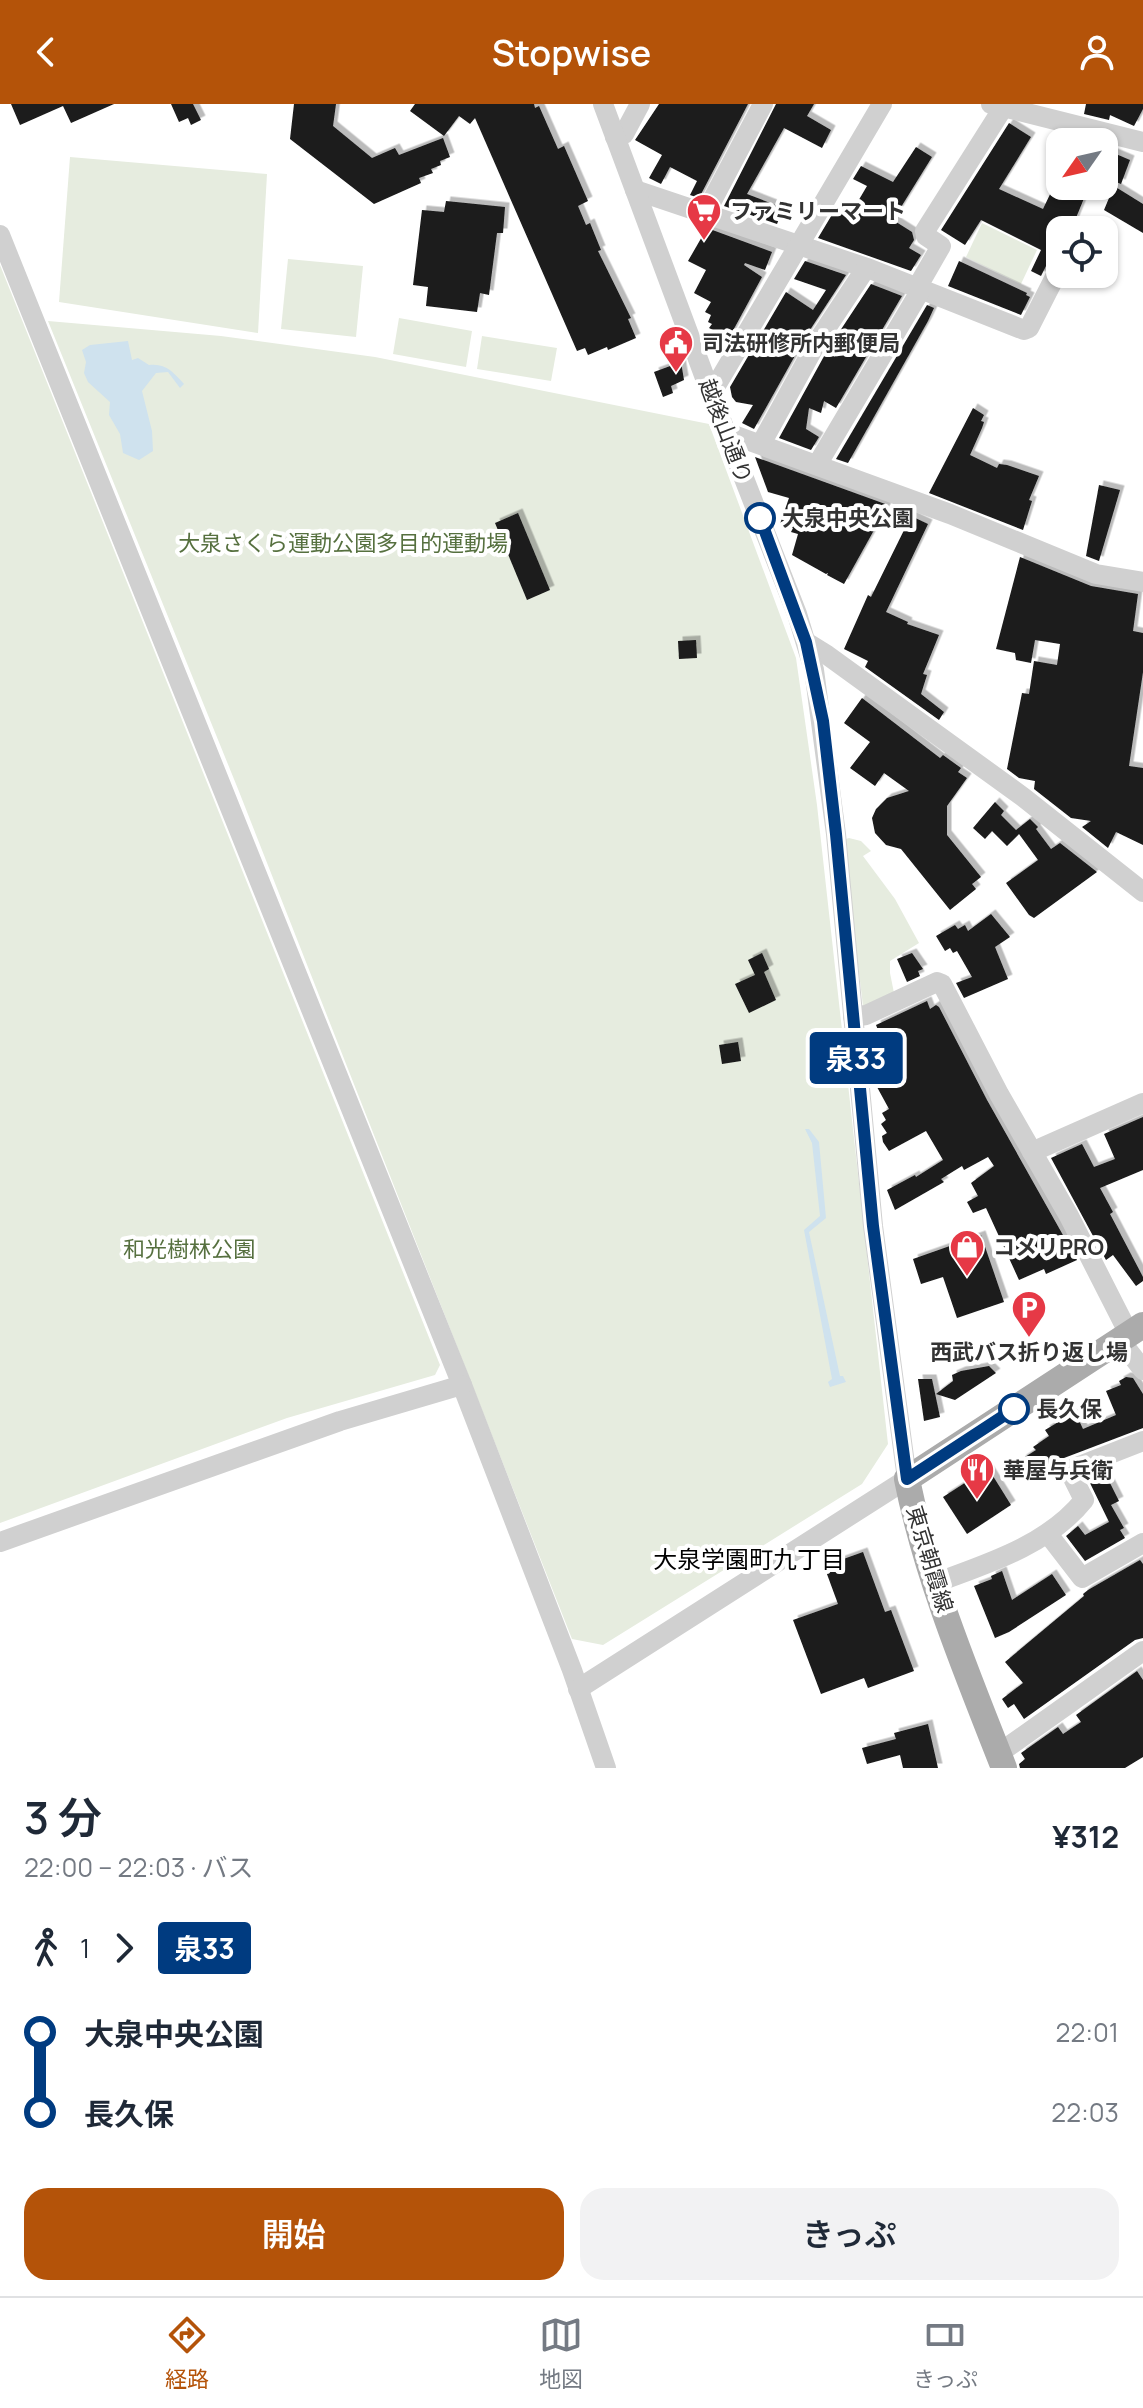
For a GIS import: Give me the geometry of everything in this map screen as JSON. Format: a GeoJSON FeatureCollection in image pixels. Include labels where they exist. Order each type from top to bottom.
{"type":"FeatureCollection","features":[{"type":"Feature","properties":{"kind":"main road","name":"東京朝霞線"},"geometry":{"type":"LineString","coordinates":[[1001,1761],[935,1583],[916,1525],[907,1479],[1133,1340]]}},
{"type":"Feature","properties":{"kind":"street","name":"越後山通り"},"geometry":{"type":"LineString","coordinates":[[603,104],[814,670],[825,735],[873,1226],[907,1479]]}},
{"type":"Feature","properties":{"kind":"street"},"geometry":{"type":"LineString","coordinates":[[615,137],[624,134],[640,104]]}},
{"type":"Feature","properties":{"kind":"street"},"geometry":{"type":"LineString","coordinates":[[706,212],[763,104]]}},
{"type":"Feature","properties":{"kind":"street"},"geometry":{"type":"LineString","coordinates":[[711,394],[882,104]]}},
{"type":"Feature","properties":{"kind":"street"},"geometry":{"type":"LineString","coordinates":[[817,465],[941,246],[926,236],[925,231],[996,106],[1143,142]]}},
{"type":"Feature","properties":{"kind":"street"},"geometry":{"type":"LineString","coordinates":[[635,190],[798,243],[1027,330],[1049,288]]}},
{"type":"Feature","properties":{"kind":"street"},"geometry":{"type":"LineString","coordinates":[[0,235],[462,1385],[606,1768]]}},
{"type":"Feature","properties":{"kind":"street"},"geometry":{"type":"LineString","coordinates":[[761,444],[817,342],[866,268]]}},
{"type":"Feature","properties":{"kind":"street"},"geometry":{"type":"LineString","coordinates":[[725,432],[968,521],[1096,574],[1143,582]]}},
{"type":"Feature","properties":{"kind":"street"},"geometry":{"type":"LineString","coordinates":[[806,642],[1023,797],[1143,892]]}},
{"type":"Feature","properties":{"kind":"street"},"geometry":{"type":"LineString","coordinates":[[853,1017],[866,1015],[939,982],[1069,1216],[1133,1340],[1143,1370]]}},
{"type":"Feature","properties":{"kind":"street"},"geometry":{"type":"LineString","coordinates":[[1032,1152],[1143,1103]]}},
{"type":"Feature","properties":{"kind":"street"},"geometry":{"type":"LineString","coordinates":[[0,1542],[340,1421],[462,1385]]}},
{"type":"Feature","properties":{"kind":"street"},"geometry":{"type":"LineString","coordinates":[[935,1583],[988,1563],[1048,1534],[1084,1500],[1069,1470],[1143,1441]]}},
{"type":"Feature","properties":{"kind":"street"},"geometry":{"type":"LineString","coordinates":[[578,1689],[907,1479]]}},
{"type":"Feature","properties":{"kind":"street"},"geometry":{"type":"LineString","coordinates":[[1048,1534],[1082,1578],[1143,1543]]}},
{"type":"Feature","properties":{"kind":"street"},"geometry":{"type":"LineString","coordinates":[[1001,1761],[1143,1651]]}},
{"type":"Feature","properties":{"kind":"green space"},"geometry":{"type":"Polygon","coordinates":[[[70,157],[267,174],[258,333],[59,302],[70,157]]]}},
{"type":"Feature","properties":{"kind":"green space"},"geometry":{"type":"Polygon","coordinates":[[[982,223],[1037,250],[1021,284],[966,257],[982,223]]]}},
{"type":"Feature","properties":{"kind":"green space"},"geometry":{"type":"Polygon","coordinates":[[[288,259],[363,266],[356,337],[281,329],[288,259]]]}},
{"type":"Feature","properties":{"kind":"green space","name":"和光樹林公園"},"geometry":{"type":"Polygon","coordinates":[[[0,265],[440,1365],[435,1375],[287,1418],[0,1523],[0,265]]]}},
{"type":"Feature","properties":{"kind":"green space"},"geometry":{"type":"Polygon","coordinates":[[[399,318],[472,331],[466,367],[393,354],[399,318]]]}},
{"type":"Feature","properties":{"kind":"green space","name":"大泉中央公園"},"geometry":{"type":"Polygon","coordinates":[[[48,321],[221,336],[375,357],[709,424],[796,658],[817,805],[888,1444],[862,1484],[603,1645],[572,1639],[238,789],[48,321]]]}},
{"type":"Feature","properties":{"kind":"green space"},"geometry":{"type":"Polygon","coordinates":[[[482,336],[557,348],[551,381],[477,369],[482,336]]]}},
{"type":"Feature","properties":{"kind":"green space"},"geometry":{"type":"Polygon","coordinates":[[[843,840],[861,841],[871,851],[863,856],[895,899],[919,943],[890,961],[894,993],[863,1006],[843,840]]]}},
{"type":"Feature","properties":{"kind":"water"},"geometry":{"type":"Polygon","coordinates":[[[128,341],[132,360],[138,358],[149,365],[165,367],[184,384],[180,388],[168,372],[156,373],[142,391],[152,431],[153,451],[139,460],[123,453],[120,434],[109,415],[110,402],[88,382],[84,373],[86,362],[82,350],[90,345],[128,341]]]}},
{"type":"Feature","properties":{"kind":"water"},"geometry":{"type":"Polygon","coordinates":[[[805,1129],[809,1129],[819,1142],[826,1218],[809,1232],[840,1376],[846,1382],[830,1387],[828,1382],[832,1379],[804,1230],[820,1216],[812,1143],[805,1129]]]}},
{"type":"Feature","properties":{"kind":"building"},"geometry":{"type":"Polygon","coordinates":[[[11,104],[114,104],[71,123],[63,106],[20,125],[11,104]]]}},
{"type":"Feature","properties":{"kind":"building"},"geometry":{"type":"Polygon","coordinates":[[[171,104],[193,104],[201,120],[191,125],[188,118],[179,122],[171,104]]]}},
{"type":"Feature","properties":{"kind":"building"},"geometry":{"type":"Polygon","coordinates":[[[294,104],[336,104],[333,126],[372,158],[395,148],[399,155],[443,138],[450,157],[431,169],[433,173],[419,178],[421,183],[374,204],[290,139],[294,104]]]}},
{"type":"Feature","properties":{"kind":"building"},"geometry":{"type":"Polygon","coordinates":[[[415,104],[539,106],[558,149],[564,146],[588,201],[578,206],[586,225],[590,223],[601,250],[598,251],[631,318],[628,319],[636,338],[588,355],[585,348],[577,351],[475,118],[470,124],[459,116],[444,136],[410,111],[415,104]]]}},
{"type":"Feature","properties":{"kind":"building"},"geometry":{"type":"Polygon","coordinates":[[[659,104],[748,104],[699,198],[690,195],[697,181],[670,167],[661,184],[649,178],[662,155],[635,140],[659,104]]]}},
{"type":"Feature","properties":{"kind":"building"},"geometry":{"type":"Polygon","coordinates":[[[776,104],[814,104],[807,116],[831,130],[822,148],[784,128],[747,194],[783,208],[777,224],[724,206],[776,104]]]}},
{"type":"Feature","properties":{"kind":"building"},"geometry":{"type":"Polygon","coordinates":[[[1086,104],[1143,104],[1143,109],[1134,126],[1110,115],[1109,120],[1084,114],[1086,104]]]}},
{"type":"Feature","properties":{"kind":"building"},"geometry":{"type":"Polygon","coordinates":[[[1009,123],[1031,137],[999,189],[1043,209],[1047,200],[1083,200],[1077,216],[1046,216],[1046,266],[1041,276],[1031,271],[1041,250],[981,220],[965,245],[941,230],[1009,123]]]}},
{"type":"Feature","properties":{"kind":"building"},"geometry":{"type":"Polygon","coordinates":[[[916,147],[932,157],[893,220],[912,232],[914,240],[909,248],[921,255],[911,271],[818,238],[836,208],[849,215],[857,203],[867,186],[853,179],[861,166],[893,182],[916,147]]]}},
{"type":"Feature","properties":{"kind":"building"},"geometry":{"type":"Polygon","coordinates":[[[1118,155],[1130,160],[1121,184],[1118,183],[1118,155]]]}},
{"type":"Feature","properties":{"kind":"building"},"geometry":{"type":"Polygon","coordinates":[[[1118,188],[1143,204],[1143,233],[1118,216],[1104,210],[1108,200],[1118,200],[1118,188]]]}},
{"type":"Feature","properties":{"kind":"building"},"geometry":{"type":"Polygon","coordinates":[[[446,201],[505,207],[503,233],[497,233],[489,295],[480,293],[477,312],[426,306],[428,287],[413,285],[422,210],[444,212],[446,201]]]}},
{"type":"Feature","properties":{"kind":"building"},"geometry":{"type":"Polygon","coordinates":[[[707,228],[772,252],[765,270],[744,265],[762,277],[729,338],[709,328],[711,315],[705,312],[711,302],[694,293],[706,270],[688,261],[707,228]]]}},
{"type":"Feature","properties":{"kind":"building"},"geometry":{"type":"Polygon","coordinates":[[[805,261],[846,275],[806,336],[754,429],[742,423],[753,405],[736,402],[730,387],[786,292],[813,310],[826,290],[794,279],[805,261]]]}},
{"type":"Feature","properties":{"kind":"building"},"geometry":{"type":"Polygon","coordinates":[[[959,261],[1027,293],[1030,297],[1021,315],[948,286],[959,261]]]}},
{"type":"Feature","properties":{"kind":"building"},"geometry":{"type":"Polygon","coordinates":[[[871,284],[902,296],[836,408],[824,401],[821,413],[809,408],[806,429],[819,437],[811,450],[779,438],[828,349],[871,284]]]}},
{"type":"Feature","properties":{"kind":"building"},"geometry":{"type":"Polygon","coordinates":[[[927,305],[934,308],[928,321],[848,463],[836,459],[927,305]]]}},
{"type":"Feature","properties":{"kind":"building"},"geometry":{"type":"Polygon","coordinates":[[[681,362],[684,380],[671,386],[673,393],[663,397],[654,372],[681,362]]]}},
{"type":"Feature","properties":{"kind":"building"},"geometry":{"type":"Polygon","coordinates":[[[973,408],[984,415],[981,421],[984,422],[970,455],[997,468],[999,464],[1007,465],[1039,476],[1029,500],[1032,501],[1023,530],[929,493],[973,408]]]}},
{"type":"Feature","properties":{"kind":"building"},"geometry":{"type":"Polygon","coordinates":[[[755,457],[888,505],[844,584],[792,555],[798,534],[791,532],[793,528],[780,524],[789,498],[768,492],[755,457]]]}},
{"type":"Feature","properties":{"kind":"building"},"geometry":{"type":"Polygon","coordinates":[[[1099,485],[1120,490],[1099,561],[1086,556],[1099,485]]]}},
{"type":"Feature","properties":{"kind":"building"},"geometry":{"type":"Polygon","coordinates":[[[518,513],[550,590],[527,600],[495,523],[518,513]]]}},
{"type":"Feature","properties":{"kind":"building"},"geometry":{"type":"Polygon","coordinates":[[[911,516],[928,524],[886,612],[907,624],[939,635],[923,674],[927,675],[921,694],[944,712],[939,720],[865,667],[868,661],[844,649],[868,595],[871,597],[911,516]]]}},
{"type":"Feature","properties":{"kind":"building"},"geometry":{"type":"Polygon","coordinates":[[[1020,557],[1091,586],[1138,594],[1133,631],[1143,633],[1143,672],[1129,766],[1143,768],[1143,845],[1116,832],[1108,848],[1082,827],[1091,821],[1071,818],[1034,789],[1035,781],[1019,778],[1007,769],[1022,693],[1029,694],[1034,661],[1057,665],[1060,644],[1035,640],[1031,663],[1016,660],[1015,653],[996,649],[1020,557]]]}},
{"type":"Feature","properties":{"kind":"building"},"geometry":{"type":"Polygon","coordinates":[[[696,640],[697,658],[679,659],[678,641],[696,640]]]}},
{"type":"Feature","properties":{"kind":"building"},"geometry":{"type":"Polygon","coordinates":[[[862,698],[940,758],[943,755],[961,768],[958,772],[967,778],[947,806],[947,835],[981,877],[972,884],[976,889],[950,910],[901,849],[886,845],[875,833],[872,818],[876,809],[887,798],[909,791],[884,773],[875,786],[850,768],[870,742],[844,723],[862,698]]]}},
{"type":"Feature","properties":{"kind":"building"},"geometry":{"type":"Polygon","coordinates":[[[995,802],[1004,811],[1001,815],[1016,830],[1030,819],[1051,849],[1060,843],[1097,872],[1034,918],[1029,915],[1006,883],[1038,860],[1019,834],[1007,846],[992,831],[985,839],[973,828],[995,802]]]}},
{"type":"Feature","properties":{"kind":"building"},"geometry":{"type":"Polygon","coordinates":[[[991,914],[1010,937],[995,947],[1008,979],[964,998],[956,983],[972,977],[957,951],[953,953],[950,948],[945,951],[936,936],[955,925],[958,929],[965,925],[968,931],[991,914]]]}},
{"type":"Feature","properties":{"kind":"building"},"geometry":{"type":"Polygon","coordinates":[[[762,953],[769,969],[764,972],[776,1000],[749,1013],[735,984],[755,975],[748,960],[762,953]]]}},
{"type":"Feature","properties":{"kind":"building"},"geometry":{"type":"Polygon","coordinates":[[[912,953],[923,969],[918,971],[920,976],[907,982],[897,959],[912,953]]]}},
{"type":"Feature","properties":{"kind":"building"},"geometry":{"type":"Polygon","coordinates":[[[927,1001],[930,1009],[936,1005],[939,1007],[1077,1260],[1046,1274],[1044,1269],[1019,1280],[986,1208],[973,1213],[967,1202],[978,1196],[971,1183],[994,1166],[988,1157],[964,1170],[962,1166],[941,1179],[944,1182],[895,1210],[887,1190],[943,1160],[926,1131],[889,1151],[883,1142],[882,1136],[887,1133],[881,1124],[886,1120],[882,1113],[889,1109],[877,1087],[881,1085],[877,1079],[891,1071],[875,1031],[878,1030],[876,1025],[927,1001]]]}},
{"type":"Feature","properties":{"kind":"building"},"geometry":{"type":"Polygon","coordinates":[[[738,1042],[741,1061],[722,1064],[719,1045],[738,1042]]]}},
{"type":"Feature","properties":{"kind":"building"},"geometry":{"type":"Polygon","coordinates":[[[1143,1117],[1143,1170],[1100,1188],[1143,1277],[1143,1281],[1136,1286],[1113,1255],[1106,1260],[1051,1158],[1082,1144],[1094,1167],[1115,1159],[1104,1134],[1143,1117]]]}},
{"type":"Feature","properties":{"kind":"building"},"geometry":{"type":"Polygon","coordinates":[[[981,1235],[1004,1302],[957,1318],[943,1277],[921,1284],[913,1259],[981,1235]]]}},
{"type":"Feature","properties":{"kind":"building"},"geometry":{"type":"Polygon","coordinates":[[[989,1366],[996,1373],[955,1400],[936,1394],[953,1381],[952,1375],[989,1366]]]}},
{"type":"Feature","properties":{"kind":"building"},"geometry":{"type":"Polygon","coordinates":[[[1126,1377],[1133,1378],[1143,1394],[1143,1428],[1064,1458],[1049,1469],[1047,1465],[1032,1475],[1018,1468],[1022,1459],[1036,1450],[1033,1447],[1049,1436],[1045,1430],[1075,1412],[1083,1429],[1116,1415],[1106,1391],[1121,1385],[1119,1381],[1126,1377]]]}},
{"type":"Feature","properties":{"kind":"building"},"geometry":{"type":"Polygon","coordinates":[[[918,1379],[932,1379],[940,1417],[924,1421],[918,1379]]]}},
{"type":"Feature","properties":{"kind":"building","name":"華屋与兵衛"},"geometry":{"type":"Polygon","coordinates":[[[988,1468],[1011,1505],[967,1534],[943,1497],[988,1468]]]}},
{"type":"Feature","properties":{"kind":"building"},"geometry":{"type":"Polygon","coordinates":[[[1105,1473],[1119,1501],[1111,1505],[1124,1528],[1120,1530],[1125,1538],[1085,1561],[1066,1536],[1078,1526],[1085,1535],[1109,1522],[1089,1481],[1105,1473]]]}},
{"type":"Feature","properties":{"kind":"building"},"geometry":{"type":"Polygon","coordinates":[[[863,1552],[885,1612],[891,1610],[914,1671],[868,1688],[864,1678],[821,1694],[793,1620],[838,1604],[824,1566],[863,1552]]]}},
{"type":"Feature","properties":{"kind":"building"},"geometry":{"type":"Polygon","coordinates":[[[1140,1560],[1143,1564],[1143,1638],[1135,1640],[1024,1719],[1014,1704],[1008,1708],[1002,1699],[1023,1683],[1005,1662],[1088,1590],[1140,1560]]]}},
{"type":"Feature","properties":{"kind":"building"},"geometry":{"type":"Polygon","coordinates":[[[1002,1571],[1012,1600],[1052,1574],[1066,1595],[995,1638],[974,1586],[1002,1571]]]}},
{"type":"Feature","properties":{"kind":"building"},"geometry":{"type":"Polygon","coordinates":[[[1137,1671],[1143,1680],[1143,1757],[1125,1768],[1020,1768],[1019,1764],[1025,1759],[1021,1753],[1058,1727],[1063,1734],[1081,1722],[1076,1715],[1137,1671]]]}},
{"type":"Feature","properties":{"kind":"building"},"geometry":{"type":"Polygon","coordinates":[[[928,1724],[938,1768],[903,1768],[900,1755],[867,1764],[862,1748],[896,1739],[894,1733],[928,1724]]]}},
{"type":"Feature","properties":{"kind":"bus line","name":"泉33"},"geometry":{"type":"LineString","coordinates":[[760,518],[806,642],[823,721],[873,1226],[907,1479],[1014,1409]]}},
{"type":"Feature","properties":{"kind":"place","name":"ファミリーマート"},"geometry":{"type":"Point","coordinates":[704,242]}},
{"type":"Feature","properties":{"kind":"place","name":"司法研修所内郵便局"},"geometry":{"type":"Point","coordinates":[676,374]}},
{"type":"Feature","properties":{"kind":"place","name":"大泉中央公園"},"geometry":{"type":"Point","coordinates":[760,518]}},
{"type":"Feature","properties":{"kind":"place","name":"コメリPRO"},"geometry":{"type":"Point","coordinates":[967,1278]}},
{"type":"Feature","properties":{"kind":"place","name":"西武バス折り返し場"},"geometry":{"type":"Point","coordinates":[1029,1339]}},
{"type":"Feature","properties":{"kind":"place","name":"長久保"},"geometry":{"type":"Point","coordinates":[1014,1409]}},
{"type":"Feature","properties":{"kind":"place","name":"華屋与兵衛"},"geometry":{"type":"Point","coordinates":[977,1501]}},
{"type":"Feature","properties":{"kind":"district","name":"大泉学園町九丁目"},"geometry":{"type":"Point","coordinates":[749,1560]}},
{"type":"Feature","properties":{"kind":"park label","name":"大泉さくら運動公園多目的運動場"},"geometry":{"type":"Point","coordinates":[343,543]}}]}
